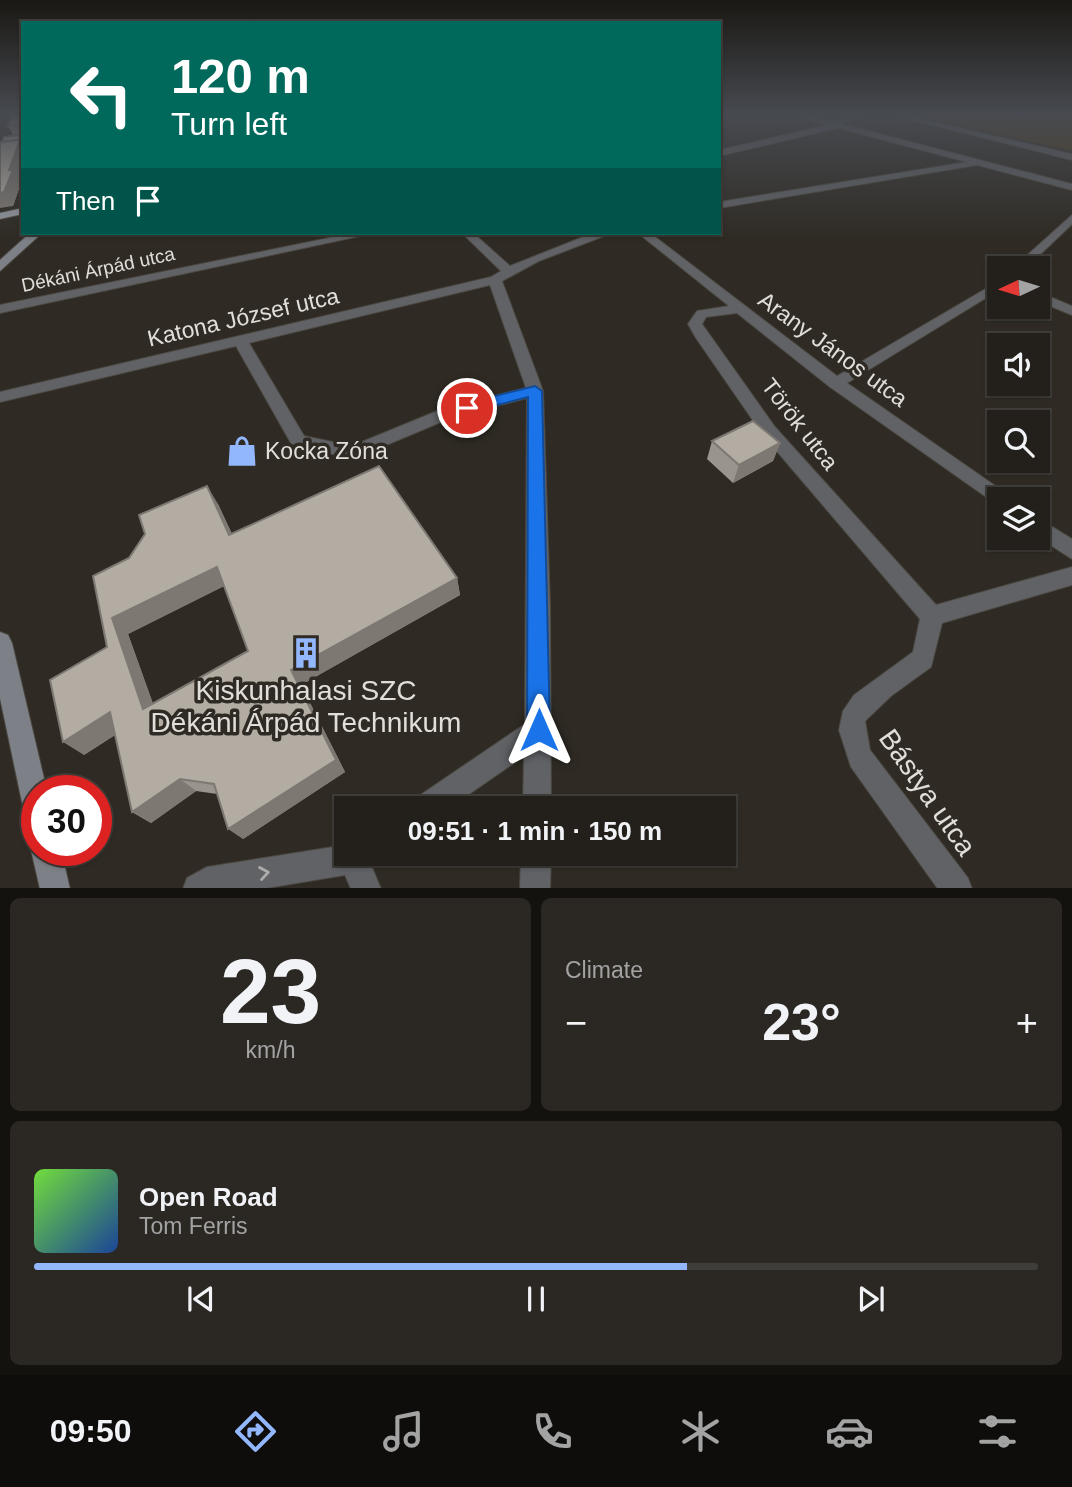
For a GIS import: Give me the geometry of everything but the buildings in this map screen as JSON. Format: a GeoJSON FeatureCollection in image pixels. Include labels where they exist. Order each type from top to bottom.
{"type":"FeatureCollection","features":[{"type":"Feature","properties":{"kind":"main road"},"geometry":{"type":"LineString","coordinates":[[0,216],[21,211]]}},
{"type":"Feature","properties":{"kind":"main road"},"geometry":{"type":"LineString","coordinates":[[2,263],[34,235]]}},
{"type":"Feature","properties":{"kind":"main road"},"geometry":{"type":"LineString","coordinates":[[0,643],[30,775]]}},
{"type":"Feature","properties":{"kind":"main road"},"geometry":{"type":"LineString","coordinates":[[50,866],[55,888]]}},
{"type":"Feature","properties":{"kind":"street"},"geometry":{"type":"LineString","coordinates":[[954,155],[1072,187]]}},
{"type":"Feature","properties":{"kind":"street"},"geometry":{"type":"LineString","coordinates":[[721,205],[975,161],[986,155]]}},
{"type":"Feature","properties":{"kind":"street"},"geometry":{"type":"LineString","coordinates":[[1032,256],[1072,218]]}},
{"type":"Feature","properties":{"kind":"street","name":"Dékáni Árpád utca"},"geometry":{"type":"LineString","coordinates":[[0,309],[358,235]]}},
{"type":"Feature","properties":{"kind":"street"},"geometry":{"type":"LineString","coordinates":[[469,235],[502,275],[535,391],[537,796]]}},
{"type":"Feature","properties":{"kind":"street","name":"Katona József utca"},"geometry":{"type":"LineString","coordinates":[[0,397],[241,341],[502,275],[601,235]]}},
{"type":"Feature","properties":{"kind":"street","name":"Arany János utca"},"geometry":{"type":"LineString","coordinates":[[644,235],[836,383],[987,490]]}},
{"type":"Feature","properties":{"kind":"street"},"geometry":{"type":"LineString","coordinates":[[836,383],[987,292]]}},
{"type":"Feature","properties":{"kind":"street"},"geometry":{"type":"LineString","coordinates":[[1050,301],[1072,311]]}},
{"type":"Feature","properties":{"kind":"street","name":"Török utca"},"geometry":{"type":"LineString","coordinates":[[737,309],[702,314],[695,324],[704,341],[756,406],[769,432],[932,616]]}},
{"type":"Feature","properties":{"kind":"street"},"geometry":{"type":"LineString","coordinates":[[241,341],[298,441],[352,453],[448,413],[535,391]]}},
{"type":"Feature","properties":{"kind":"street"},"geometry":{"type":"LineString","coordinates":[[1050,534],[1072,550]]}},
{"type":"Feature","properties":{"kind":"street"},"geometry":{"type":"LineString","coordinates":[[932,616],[1072,576]]}},
{"type":"Feature","properties":{"kind":"street","name":"Bástya utca"},"geometry":{"type":"LineString","coordinates":[[932,616],[923,659],[857,708],[852,721],[853,737],[860,758],[957,888]]}},
{"type":"Feature","properties":{"kind":"street"},"geometry":{"type":"LineString","coordinates":[[443,796],[539,730]]}},
{"type":"Feature","properties":{"kind":"street"},"geometry":{"type":"LineString","coordinates":[[198,888],[207,882],[334,861]]}},
{"type":"Feature","properties":{"kind":"street"},"geometry":{"type":"LineString","coordinates":[[360,866],[366,888]]}},
{"type":"Feature","properties":{"kind":"street"},"geometry":{"type":"LineString","coordinates":[[535,888],[536,866]]}},
{"type":"Feature","properties":{"kind":"place","name":"Kocka Zóna"},"geometry":{"type":"Point","coordinates":[242,451]}},
{"type":"Feature","properties":{"kind":"place","name":"Kiskunhalasi SZC Dékáni Árpád Technikum"},"geometry":{"type":"Point","coordinates":[306,653]}},
{"type":"Feature","properties":{"kind":"route"},"geometry":{"type":"LineString","coordinates":[[467,408],[535,391],[539,730]]}}]}
